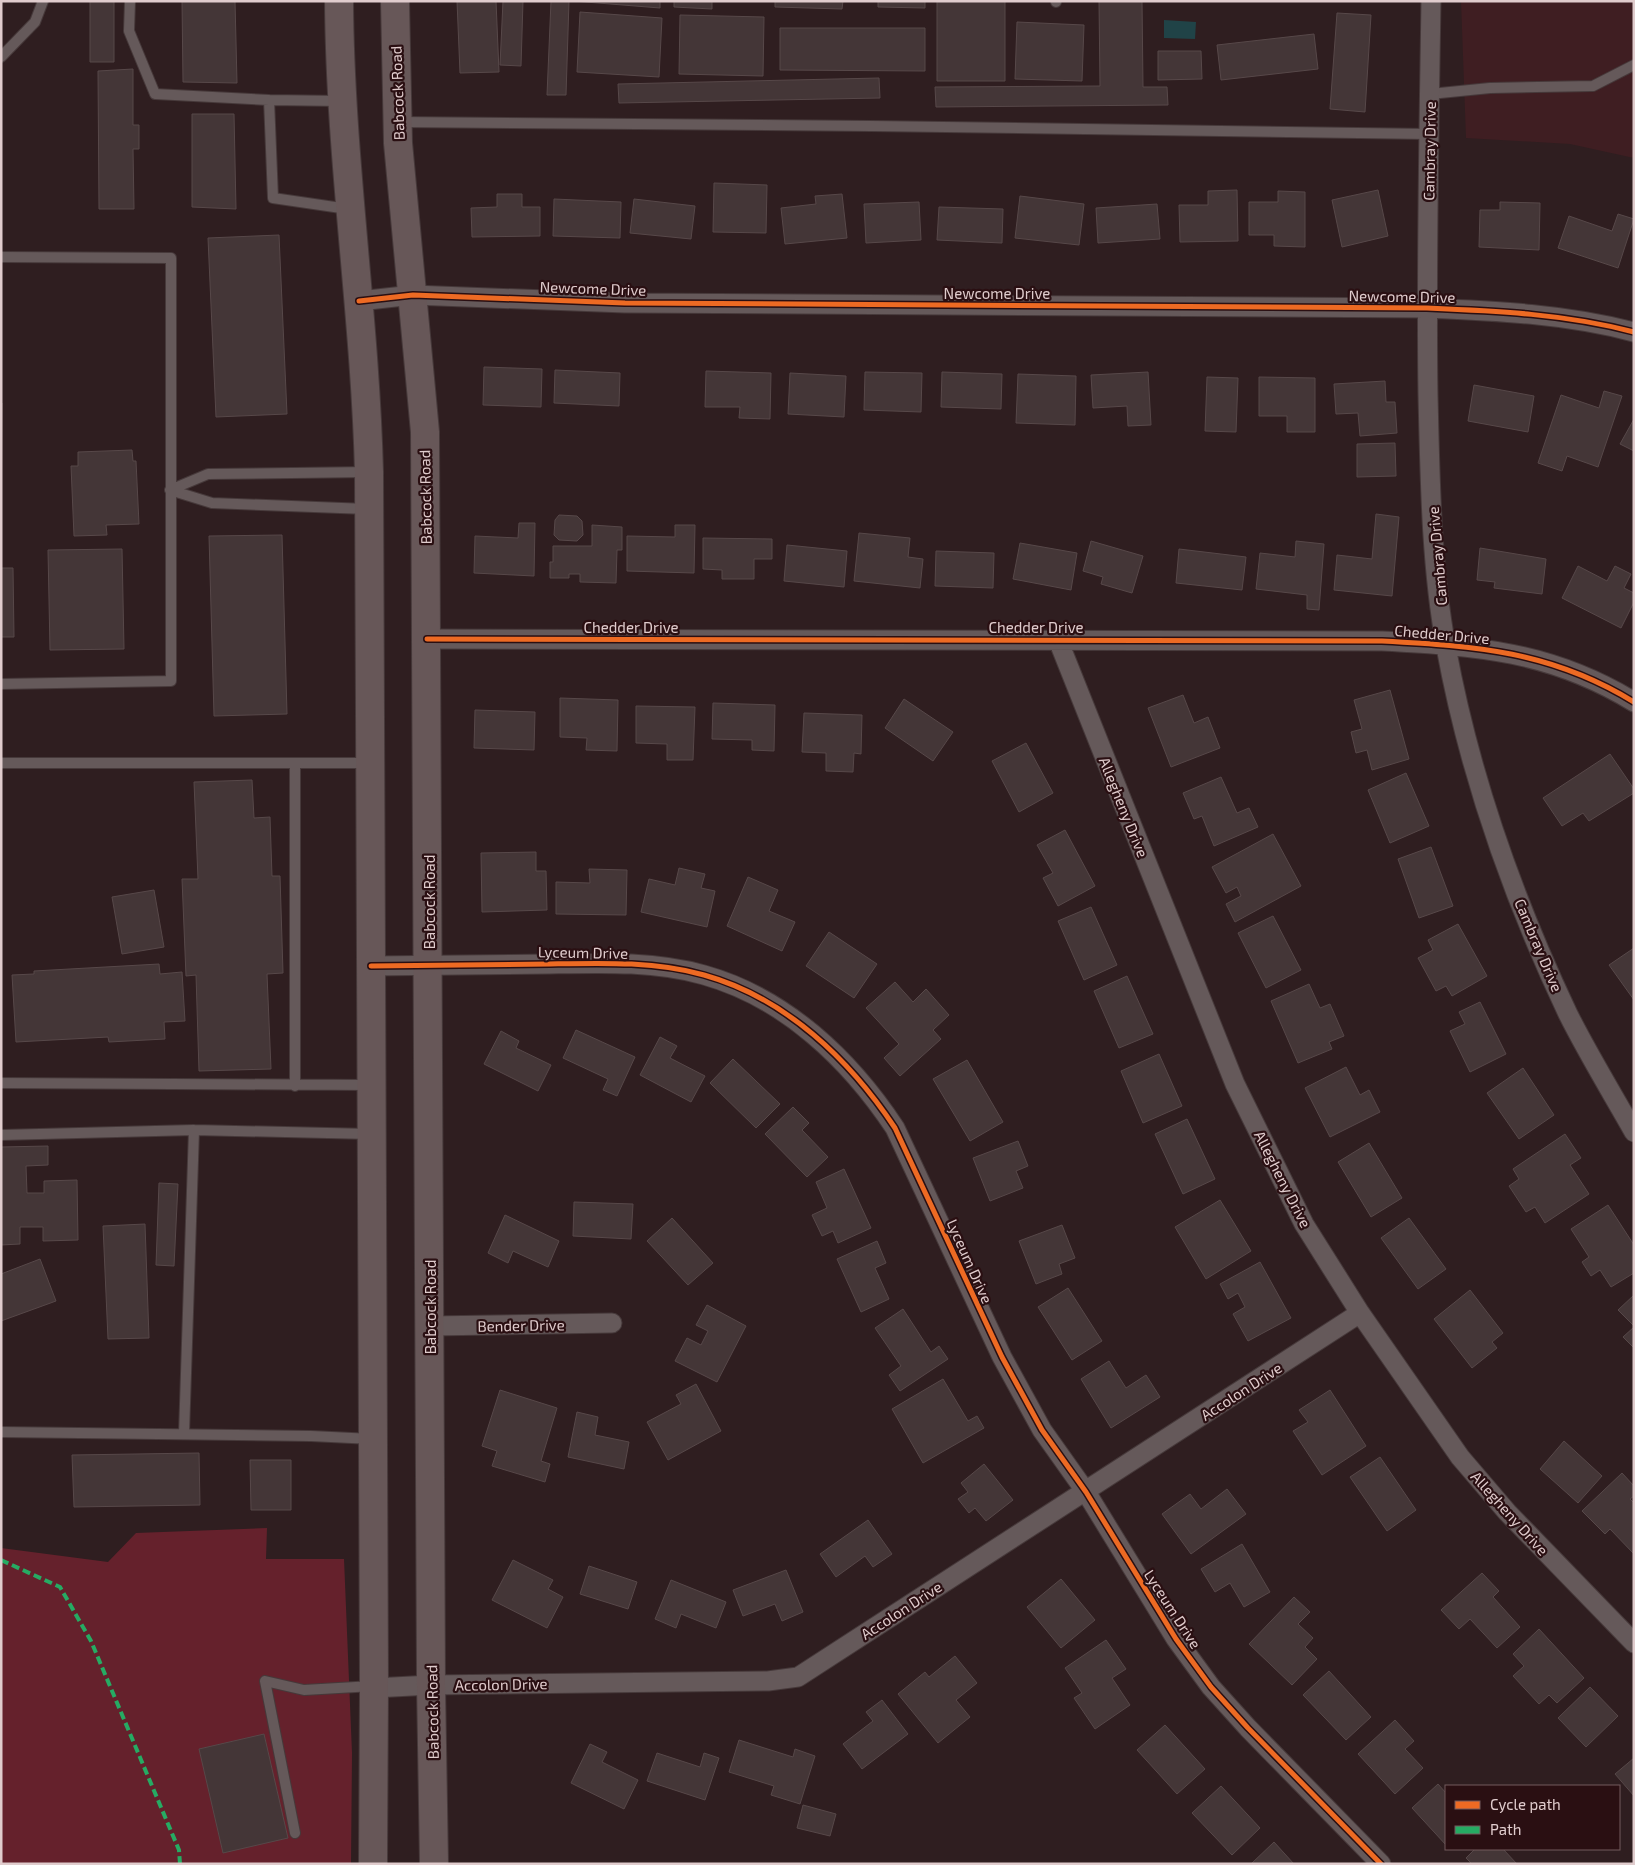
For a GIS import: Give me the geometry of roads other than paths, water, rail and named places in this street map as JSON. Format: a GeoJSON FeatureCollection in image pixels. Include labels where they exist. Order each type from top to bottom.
{"type":"FeatureCollection","features":[{"type":"Feature","properties":{"kind":"main road"},"geometry":{"type":"LineString","coordinates":[[339,1],[349,209],[359,301],[369,472],[372,966],[373,1864]]}},
{"type":"Feature","properties":{"kind":"main road","name":"Babcock Road"},"geometry":{"type":"LineString","coordinates":[[395,1],[398,122],[425,432],[431,1685],[434,1864]]}},
{"type":"Feature","properties":{"kind":"street","name":"Cambray Drive"},"geometry":{"type":"LineString","coordinates":[[1431,1],[1427,308],[1429,454],[1437,571],[1446,646],[1467,742],[1494,828],[1529,928],[1570,1017],[1634,1132]]}},
{"type":"Feature","properties":{"kind":"street","name":"Newcome Drive"},"geometry":{"type":"LineString","coordinates":[[359,301],[413,294],[625,302],[1427,308],[1532,313],[1600,323],[1634,332]]}},
{"type":"Feature","properties":{"kind":"street","name":"Chedder Drive"},"geometry":{"type":"LineString","coordinates":[[427,639],[1382,641],[1515,654],[1547,661],[1608,686],[1634,702]]}},
{"type":"Feature","properties":{"kind":"street","name":"Allegheny Drive"},"geometry":{"type":"LineString","coordinates":[[1058,640],[1236,1084],[1304,1224],[1360,1314],[1460,1457],[1507,1512],[1634,1643]]}},
{"type":"Feature","properties":{"kind":"street","name":"Lyceum Drive"},"geometry":{"type":"LineString","coordinates":[[372,966],[610,963],[663,967],[704,975],[731,984],[795,1020],[824,1043],[869,1090],[895,1128],[912,1161],[969,1290],[1002,1357],[1042,1430],[1086,1492],[1176,1638],[1211,1687],[1248,1728],[1381,1864]]}},
{"type":"Feature","properties":{"kind":"street","name":"Accolon Drive"},"geometry":{"type":"LineString","coordinates":[[374,1687],[768,1680],[798,1677],[1360,1314]]}},
{"type":"Feature","properties":{"kind":"street","name":"Bender Drive"},"geometry":{"type":"LineString","coordinates":[[430,1326],[612,1323]]}},
{"type":"Feature","properties":{"kind":"lane"},"geometry":{"type":"LineString","coordinates":[[1,57],[35,22],[43,1]]}},
{"type":"Feature","properties":{"kind":"lane"},"geometry":{"type":"LineString","coordinates":[[130,1],[130,31],[155,94],[269,100],[343,101]]}},
{"type":"Feature","properties":{"kind":"lane"},"geometry":{"type":"LineString","coordinates":[[1430,94],[1490,88],[1592,86],[1634,65]]}},
{"type":"Feature","properties":{"kind":"lane"},"geometry":{"type":"LineString","coordinates":[[269,100],[273,198],[349,209]]}},
{"type":"Feature","properties":{"kind":"lane"},"geometry":{"type":"LineString","coordinates":[[398,122],[861,125],[1429,134]]}},
{"type":"Feature","properties":{"kind":"lane"},"geometry":{"type":"LineString","coordinates":[[1,257],[171,258],[171,682],[1,684]]}},
{"type":"Feature","properties":{"kind":"lane"},"geometry":{"type":"LineString","coordinates":[[170,490],[208,474],[369,472]]}},
{"type":"Feature","properties":{"kind":"lane"},"geometry":{"type":"LineString","coordinates":[[170,490],[212,503],[369,509]]}},
{"type":"Feature","properties":{"kind":"lane"},"geometry":{"type":"LineString","coordinates":[[1,763],[371,763]]}},
{"type":"Feature","properties":{"kind":"lane"},"geometry":{"type":"LineString","coordinates":[[295,763],[295,1086]]}},
{"type":"Feature","properties":{"kind":"lane"},"geometry":{"type":"LineString","coordinates":[[1,1083],[372,1085]]}},
{"type":"Feature","properties":{"kind":"lane"},"geometry":{"type":"LineString","coordinates":[[184,1434],[194,1130]]}},
{"type":"Feature","properties":{"kind":"lane"},"geometry":{"type":"LineString","coordinates":[[1,1135],[194,1130],[372,1134]]}},
{"type":"Feature","properties":{"kind":"lane"},"geometry":{"type":"LineString","coordinates":[[1,1432],[373,1439]]}},
{"type":"Feature","properties":{"kind":"lane"},"geometry":{"type":"LineString","coordinates":[[295,1833],[266,1681],[304,1690],[374,1687]]}},
{"type":"Feature","properties":{"kind":"water"},"geometry":{"type":"Polygon","coordinates":[[[1164,20],[1196,22],[1195,39],[1164,38],[1164,20]]]}}]}
